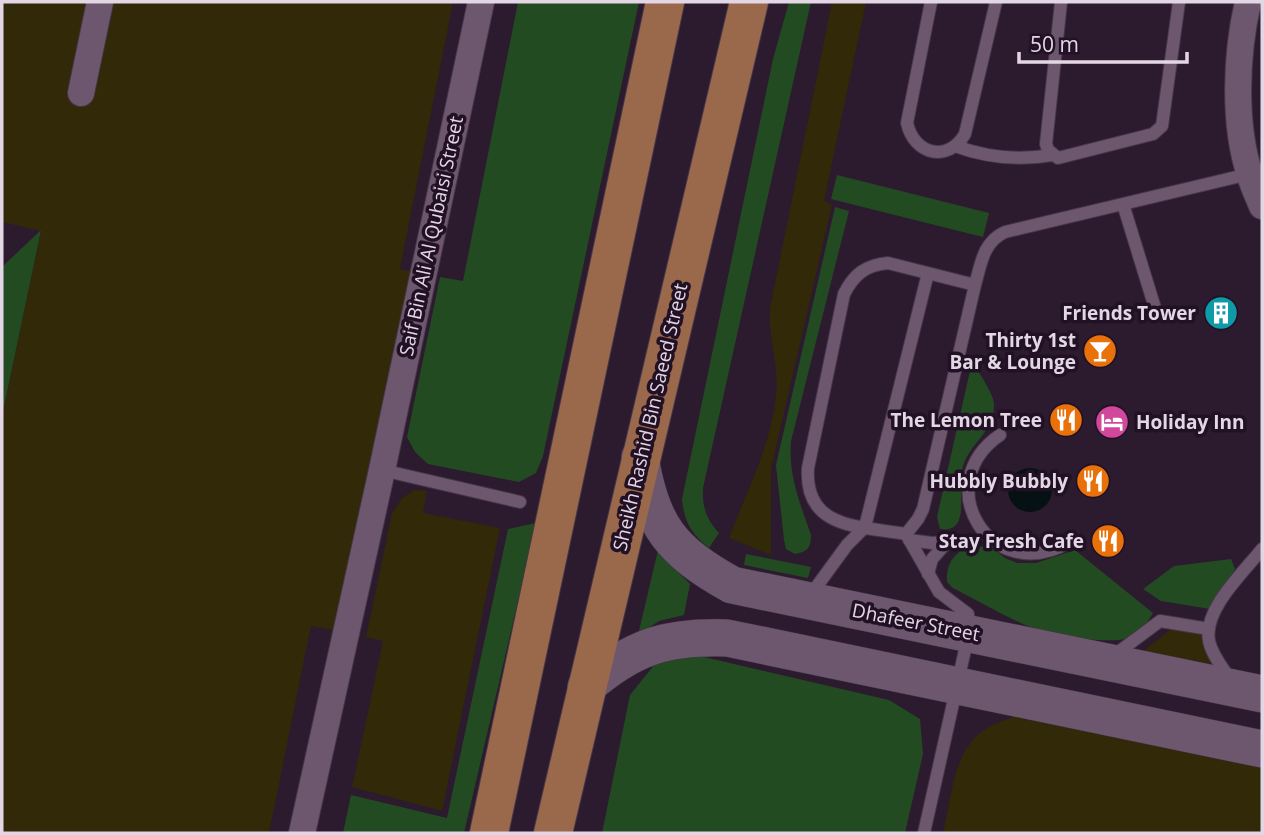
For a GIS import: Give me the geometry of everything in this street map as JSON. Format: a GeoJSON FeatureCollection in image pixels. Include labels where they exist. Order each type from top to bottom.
{"type":"FeatureCollection","features":[{"type":"Feature","properties":{"kind":"main road"},"geometry":{"type":"LineString","coordinates":[[489,833],[665,2]]}},
{"type":"Feature","properties":{"kind":"main road","name":"Sheikh Rashid Bin Saeed Street"},"geometry":{"type":"LineString","coordinates":[[553,833],[640,457],[751,5]]}},
{"type":"Feature","properties":{"kind":"main road","name":"Dhafeer Street"},"geometry":{"type":"LineString","coordinates":[[640,457],[651,508],[666,533],[684,554],[732,585],[1249,691]]}},
{"type":"Feature","properties":{"kind":"main road"},"geometry":{"type":"LineString","coordinates":[[586,687],[605,670],[627,656],[651,646],[691,637],[727,638],[1262,749]]}},
{"type":"Feature","properties":{"kind":"street"},"geometry":{"type":"LineString","coordinates":[[81,93],[100,2]]}},
{"type":"Feature","properties":{"kind":"street","name":"Saif Bin Ali Al Qubaisi Street"},"geometry":{"type":"LineString","coordinates":[[302,833],[481,2]]}},
{"type":"Feature","properties":{"kind":"street"},"geometry":{"type":"LineString","coordinates":[[1248,2],[1241,35],[1238,88],[1242,138],[1249,174],[1262,206]]}},
{"type":"Feature","properties":{"kind":"lane"},"geometry":{"type":"LineString","coordinates":[[931,2],[907,123],[912,139],[924,149],[940,152],[961,141],[968,126],[996,2]]}},
{"type":"Feature","properties":{"kind":"lane"},"geometry":{"type":"LineString","coordinates":[[1052,155],[1046,144],[1061,2]]}},
{"type":"Feature","properties":{"kind":"lane"},"geometry":{"type":"LineString","coordinates":[[955,146],[996,158],[1052,155],[1064,158],[1158,131],[1164,122],[1179,2]]}},
{"type":"Feature","properties":{"kind":"lane"},"geometry":{"type":"LineString","coordinates":[[908,537],[923,509],[985,249],[996,236],[1249,174]]}},
{"type":"Feature","properties":{"kind":"lane"},"geometry":{"type":"LineString","coordinates":[[1123,204],[1155,308]]}},
{"type":"Feature","properties":{"kind":"lane"},"geometry":{"type":"LineString","coordinates":[[928,574],[932,559],[948,541],[932,543],[834,520],[821,512],[812,499],[807,484],[808,468],[844,294],[850,281],[861,271],[888,263],[975,285]]}},
{"type":"Feature","properties":{"kind":"lane"},"geometry":{"type":"LineString","coordinates":[[807,600],[847,545],[865,527],[928,272]]}},
{"type":"Feature","properties":{"kind":"lane"},"geometry":{"type":"LineString","coordinates":[[1000,435],[978,456],[970,475],[969,496],[978,525],[1001,546],[1026,554],[1056,550],[1070,542]]}},
{"type":"Feature","properties":{"kind":"lane"},"geometry":{"type":"LineString","coordinates":[[382,470],[520,502]]}},
{"type":"Feature","properties":{"kind":"lane"},"geometry":{"type":"LineString","coordinates":[[908,537],[939,592],[968,614],[969,632],[924,833]]}},
{"type":"Feature","properties":{"kind":"lane"},"geometry":{"type":"LineString","coordinates":[[1249,691],[1212,649],[1209,629],[1215,608],[1262,549]]}},
{"type":"Feature","properties":{"kind":"lane"},"geometry":{"type":"LineString","coordinates":[[1105,661],[1160,621],[1209,629]]}},
{"type":"Feature","properties":{"kind":"green space"},"geometry":{"type":"Polygon","coordinates":[[[518,2],[639,2],[543,456],[536,473],[519,482],[428,464],[415,452],[407,437],[440,277],[463,281],[518,2]]]}},
{"type":"Feature","properties":{"kind":"green space"},"geometry":{"type":"Polygon","coordinates":[[[789,2],[811,2],[703,488],[706,512],[719,533],[709,548],[697,538],[689,526],[682,499],[773,59],[789,2]]]}},
{"type":"Feature","properties":{"kind":"green space"},"geometry":{"type":"Polygon","coordinates":[[[837,175],[989,213],[983,237],[831,199],[837,175]]]}},
{"type":"Feature","properties":{"kind":"green space"},"geometry":{"type":"Polygon","coordinates":[[[835,207],[849,211],[791,441],[793,477],[811,535],[808,549],[795,554],[786,549],[784,540],[776,465],[835,207]]]}},
{"type":"Feature","properties":{"kind":"green space"},"geometry":{"type":"Polygon","coordinates":[[[41,231],[2,417],[2,267],[41,231]]]}},
{"type":"Feature","properties":{"kind":"green space"},"geometry":{"type":"Polygon","coordinates":[[[972,362],[991,394],[993,415],[986,431],[965,460],[961,478],[960,518],[950,529],[940,529],[937,517],[972,362]]]}},
{"type":"Feature","properties":{"kind":"green space"},"geometry":{"type":"Polygon","coordinates":[[[536,523],[464,833],[343,833],[351,795],[447,818],[508,529],[536,523]]]}},
{"type":"Feature","properties":{"kind":"green space"},"geometry":{"type":"Polygon","coordinates":[[[969,545],[992,548],[1017,563],[1036,563],[1075,550],[1153,613],[1138,633],[1122,639],[1081,638],[1030,627],[953,588],[947,582],[952,560],[969,545]]]}},
{"type":"Feature","properties":{"kind":"green space"},"geometry":{"type":"Polygon","coordinates":[[[659,546],[673,567],[690,584],[684,615],[659,621],[638,635],[659,546]]]}},
{"type":"Feature","properties":{"kind":"green space"},"geometry":{"type":"Polygon","coordinates":[[[746,554],[811,567],[808,578],[744,565],[746,554]]]}},
{"type":"Feature","properties":{"kind":"green space"},"geometry":{"type":"Polygon","coordinates":[[[1231,559],[1235,569],[1216,606],[1210,609],[1161,601],[1143,589],[1174,566],[1231,559]]]}},
{"type":"Feature","properties":{"kind":"green space"},"geometry":{"type":"Polygon","coordinates":[[[691,654],[889,700],[920,719],[923,754],[905,833],[602,833],[630,695],[655,664],[691,654]]]}},
{"type":"Feature","properties":{"kind":"sand"},"geometry":{"type":"Polygon","coordinates":[[[2,2],[453,2],[400,269],[415,272],[334,630],[311,626],[269,833],[2,833],[2,417],[41,231],[2,222],[2,2]]]}},
{"type":"Feature","properties":{"kind":"sand"},"geometry":{"type":"Polygon","coordinates":[[[832,2],[866,2],[824,201],[832,205],[771,469],[771,555],[729,538],[764,449],[774,413],[777,383],[770,308],[832,2]]]}},
{"type":"Feature","properties":{"kind":"sand"},"geometry":{"type":"Polygon","coordinates":[[[414,490],[427,491],[423,513],[500,528],[442,811],[352,787],[383,641],[366,637],[392,513],[402,498],[414,490]]]}},
{"type":"Feature","properties":{"kind":"sand"},"geometry":{"type":"Polygon","coordinates":[[[1174,627],[1208,633],[1219,665],[1143,651],[1174,627]]]}},
{"type":"Feature","properties":{"kind":"sand"},"geometry":{"type":"Polygon","coordinates":[[[1025,715],[1262,763],[1262,833],[943,833],[956,773],[971,742],[984,730],[1002,721],[1025,715]]]}},
{"type":"Feature","properties":{"kind":"shaded area"},"geometry":{"type":"Polygon","coordinates":[[[1030,468],[1045,475],[1052,490],[1045,505],[1030,512],[1015,505],[1008,490],[1015,475],[1030,468]]]}},
{"type":"Feature","properties":{"kind":"place","name":"Friends Tower"},"geometry":{"type":"Point","coordinates":[1221,313]}},
{"type":"Feature","properties":{"kind":"place","name":"Thirty 1st Bar & Lounge"},"geometry":{"type":"Point","coordinates":[1100,351]}},
{"type":"Feature","properties":{"kind":"place","name":"The Lemon Tree"},"geometry":{"type":"Point","coordinates":[1066,420]}},
{"type":"Feature","properties":{"kind":"place","name":"Holiday Inn"},"geometry":{"type":"Point","coordinates":[1112,422]}},
{"type":"Feature","properties":{"kind":"place","name":"Hubbly Bubbly"},"geometry":{"type":"Point","coordinates":[1093,481]}},
{"type":"Feature","properties":{"kind":"place","name":"Stay Fresh Cafe"},"geometry":{"type":"Point","coordinates":[1108,541]}}]}
